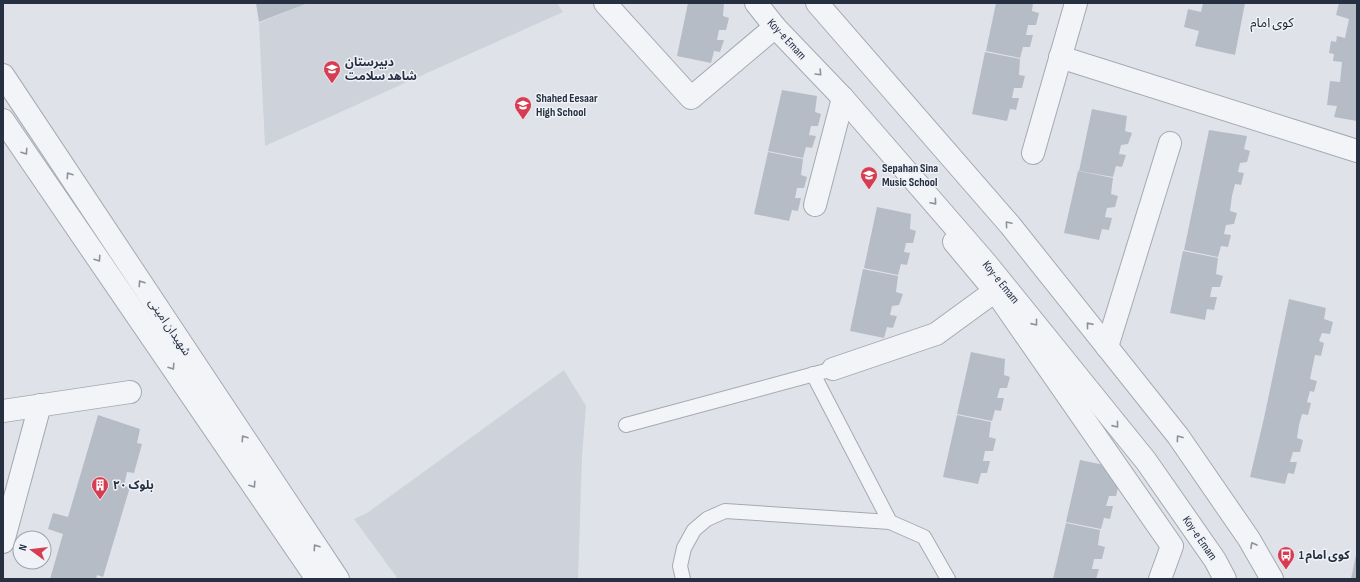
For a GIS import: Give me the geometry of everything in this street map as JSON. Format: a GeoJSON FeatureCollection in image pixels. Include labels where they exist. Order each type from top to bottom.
{"type":"FeatureCollection","features":[{"type":"Feature","properties":{"kind":"street"},"geometry":{"type":"LineString","coordinates":[[605,3],[691,98],[768,12]]}},
{"type":"Feature","properties":{"kind":"street"},"geometry":{"type":"LineString","coordinates":[[817,3],[829,11],[1010,225],[1178,436],[1249,539],[1272,579]]}},
{"type":"Feature","properties":{"kind":"street"},"geometry":{"type":"LineString","coordinates":[[1033,153],[1076,3]]}},
{"type":"Feature","properties":{"kind":"street","name":"Koy-e Emam"},"geometry":{"type":"LineString","coordinates":[[768,12],[986,263],[1146,461],[1215,560],[1225,579]]}},
{"type":"Feature","properties":{"kind":"street"},"geometry":{"type":"LineString","coordinates":[[1060,57],[1357,151]]}},
{"type":"Feature","properties":{"kind":"street","name":"شهیدان امینی"},"geometry":{"type":"LineString","coordinates":[[3,75],[338,579]]}},
{"type":"Feature","properties":{"kind":"street"},"geometry":{"type":"LineString","coordinates":[[815,205],[843,98]]}},
{"type":"Feature","properties":{"kind":"street","name":"شهیدان امینی"},"geometry":{"type":"LineString","coordinates":[[3,120],[317,579]]}},
{"type":"Feature","properties":{"kind":"street"},"geometry":{"type":"LineString","coordinates":[[1107,347],[1170,143]]}},
{"type":"Feature","properties":{"kind":"street"},"geometry":{"type":"LineString","coordinates":[[954,242],[994,291],[1172,546],[1160,579]]}},
{"type":"Feature","properties":{"kind":"street"},"geometry":{"type":"LineString","coordinates":[[986,263],[994,291]]}},
{"type":"Feature","properties":{"kind":"street"},"geometry":{"type":"LineString","coordinates":[[833,369],[936,334],[994,291]]}},
{"type":"Feature","properties":{"kind":"street"},"geometry":{"type":"LineString","coordinates":[[3,411],[130,392]]}},
{"type":"Feature","properties":{"kind":"street"},"geometry":{"type":"LineString","coordinates":[[3,542],[40,405]]}},
{"type":"Feature","properties":{"kind":"lane"},"geometry":{"type":"LineString","coordinates":[[626,425],[833,369]]}},
{"type":"Feature","properties":{"kind":"lane"},"geometry":{"type":"LineString","coordinates":[[813,374],[890,522]]}},
{"type":"Feature","properties":{"kind":"lane"},"geometry":{"type":"LineString","coordinates":[[683,579],[680,566],[684,548],[694,530],[707,519],[726,510],[890,522],[924,537],[948,579]]}},
{"type":"Feature","properties":{"kind":"shaded area","name":"دبیرستان شاهد سلامت"},"geometry":{"type":"Polygon","coordinates":[[[307,3],[557,3],[563,12],[265,146],[259,23],[307,3]]]}},
{"type":"Feature","properties":{"kind":"shaded area"},"geometry":{"type":"Polygon","coordinates":[[[564,370],[586,406],[582,456],[578,579],[398,579],[354,519],[367,513],[564,370]]]}},
{"type":"Feature","properties":{"kind":"building"},"geometry":{"type":"Polygon","coordinates":[[[256,3],[308,3],[259,22],[256,3]]]}},
{"type":"Feature","properties":{"kind":"building"},"geometry":{"type":"Polygon","coordinates":[[[688,3],[724,3],[723,16],[729,18],[726,30],[719,30],[717,40],[724,40],[720,52],[714,51],[711,63],[677,56],[688,3]]]}},
{"type":"Feature","properties":{"kind":"building"},"geometry":{"type":"Polygon","coordinates":[[[996,3],[1033,3],[1032,11],[1039,13],[1036,25],[1028,25],[1026,35],[1033,35],[1030,47],[1023,47],[1020,58],[986,51],[996,3]]]}},
{"type":"Feature","properties":{"kind":"building"},"geometry":{"type":"Polygon","coordinates":[[[1203,3],[1245,3],[1235,55],[1195,46],[1199,31],[1184,27],[1188,9],[1201,12],[1203,3]]]}},
{"type":"Feature","properties":{"kind":"building"},"geometry":{"type":"Polygon","coordinates":[[[1339,3],[1357,3],[1357,121],[1334,117],[1337,106],[1327,105],[1330,81],[1340,82],[1342,62],[1333,61],[1334,54],[1329,53],[1331,41],[1336,42],[1337,36],[1345,38],[1349,19],[1336,15],[1339,3]]]}},
{"type":"Feature","properties":{"kind":"building"},"geometry":{"type":"Polygon","coordinates":[[[985,52],[1020,59],[1019,75],[1025,76],[1022,88],[1014,88],[1012,98],[1019,98],[1016,110],[1010,109],[1007,121],[972,114],[985,52]]]}},
{"type":"Feature","properties":{"kind":"building"},"geometry":{"type":"Polygon","coordinates":[[[782,90],[817,96],[815,112],[821,114],[818,126],[811,126],[809,135],[816,136],[812,148],[806,147],[803,158],[768,151],[782,90]]]}},
{"type":"Feature","properties":{"kind":"building"},"geometry":{"type":"Polygon","coordinates":[[[1092,109],[1127,116],[1125,131],[1132,133],[1128,144],[1121,145],[1119,154],[1126,155],[1122,167],[1116,166],[1113,177],[1079,171],[1092,109]]]}},
{"type":"Feature","properties":{"kind":"building"},"geometry":{"type":"Polygon","coordinates":[[[1209,130],[1247,136],[1244,149],[1250,151],[1247,162],[1240,163],[1238,172],[1244,173],[1241,185],[1235,184],[1232,196],[1230,211],[1237,213],[1234,224],[1226,225],[1224,234],[1231,235],[1228,247],[1221,246],[1218,257],[1184,250],[1209,130]]]}},
{"type":"Feature","properties":{"kind":"building"},"geometry":{"type":"Polygon","coordinates":[[[768,152],[803,159],[801,175],[807,177],[804,188],[797,188],[795,198],[801,198],[798,211],[792,210],[789,221],[754,214],[768,152]]]}},
{"type":"Feature","properties":{"kind":"building"},"geometry":{"type":"Polygon","coordinates":[[[1078,171],[1113,178],[1111,194],[1118,196],[1115,207],[1107,208],[1105,217],[1112,218],[1109,230],[1102,229],[1099,240],[1064,233],[1078,171]]]}},
{"type":"Feature","properties":{"kind":"building"},"geometry":{"type":"Polygon","coordinates":[[[877,207],[911,214],[910,229],[916,231],[913,243],[906,243],[904,252],[910,253],[907,265],[901,264],[898,275],[864,268],[877,207]]]}},
{"type":"Feature","properties":{"kind":"building"},"geometry":{"type":"Polygon","coordinates":[[[1183,251],[1218,258],[1216,274],[1223,276],[1220,287],[1212,287],[1210,297],[1217,297],[1214,310],[1207,309],[1205,320],[1170,313],[1183,251]]]}},
{"type":"Feature","properties":{"kind":"building"},"geometry":{"type":"Polygon","coordinates":[[[863,269],[898,276],[896,292],[903,294],[899,305],[892,306],[890,315],[897,316],[893,328],[887,327],[884,338],[850,331],[863,269]]]}},
{"type":"Feature","properties":{"kind":"building"},"geometry":{"type":"Polygon","coordinates":[[[1289,299],[1326,308],[1324,319],[1333,322],[1330,334],[1322,333],[1319,341],[1324,343],[1321,356],[1315,355],[1310,379],[1317,381],[1314,392],[1310,391],[1307,402],[1311,403],[1308,415],[1302,414],[1299,425],[1297,438],[1303,440],[1300,452],[1293,452],[1290,462],[1297,462],[1294,474],[1288,473],[1285,484],[1250,477],[1289,299]]]}},
{"type":"Feature","properties":{"kind":"building"},"geometry":{"type":"Polygon","coordinates":[[[971,352],[1005,359],[1004,375],[1010,377],[1007,388],[1000,388],[997,398],[1004,398],[1001,411],[995,410],[992,421],[957,414],[971,352]]]}},
{"type":"Feature","properties":{"kind":"building","name":"بلوک ۲۰"},"geometry":{"type":"Polygon","coordinates":[[[98,415],[140,429],[137,443],[142,444],[134,473],[127,472],[124,486],[130,487],[103,577],[97,575],[96,579],[50,579],[63,534],[48,529],[53,513],[68,517],[98,415]]]}},
{"type":"Feature","properties":{"kind":"building"},"geometry":{"type":"Polygon","coordinates":[[[957,415],[991,422],[989,437],[996,439],[993,451],[985,451],[983,461],[990,461],[987,473],[981,473],[978,484],[943,477],[957,415]]]}},
{"type":"Feature","properties":{"kind":"building"},"geometry":{"type":"Polygon","coordinates":[[[1080,460],[1114,467],[1113,483],[1119,484],[1116,496],[1109,496],[1106,506],[1113,506],[1110,519],[1104,518],[1101,529],[1066,522],[1080,460]]]}},
{"type":"Feature","properties":{"kind":"building"},"geometry":{"type":"Polygon","coordinates":[[[1066,523],[1100,530],[1098,545],[1105,547],[1102,559],[1094,559],[1092,569],[1099,569],[1096,579],[1053,579],[1066,523]]]}},
{"type":"Feature","properties":{"kind":"building"},"geometry":{"type":"Polygon","coordinates":[[[1356,555],[1357,579],[1351,579],[1356,555]]]}},
{"type":"Feature","properties":{"kind":"place","name":"دبیرستان شاهد سلامت"},"geometry":{"type":"Point","coordinates":[332,84]}},
{"type":"Feature","properties":{"kind":"place","name":"Shahed Eesaar High School"},"geometry":{"type":"Point","coordinates":[523,120]}},
{"type":"Feature","properties":{"kind":"place","name":"Sepahan Sina Music School"},"geometry":{"type":"Point","coordinates":[869,190]}},
{"type":"Feature","properties":{"kind":"place","name":"بلوک ۲۰"},"geometry":{"type":"Point","coordinates":[100,500]}},
{"type":"Feature","properties":{"kind":"place","name":"کوی امام 1"},"geometry":{"type":"Point","coordinates":[1286,570]}},
{"type":"Feature","properties":{"kind":"district","name":"کوی امام"},"geometry":{"type":"Point","coordinates":[1272,22]}}]}
